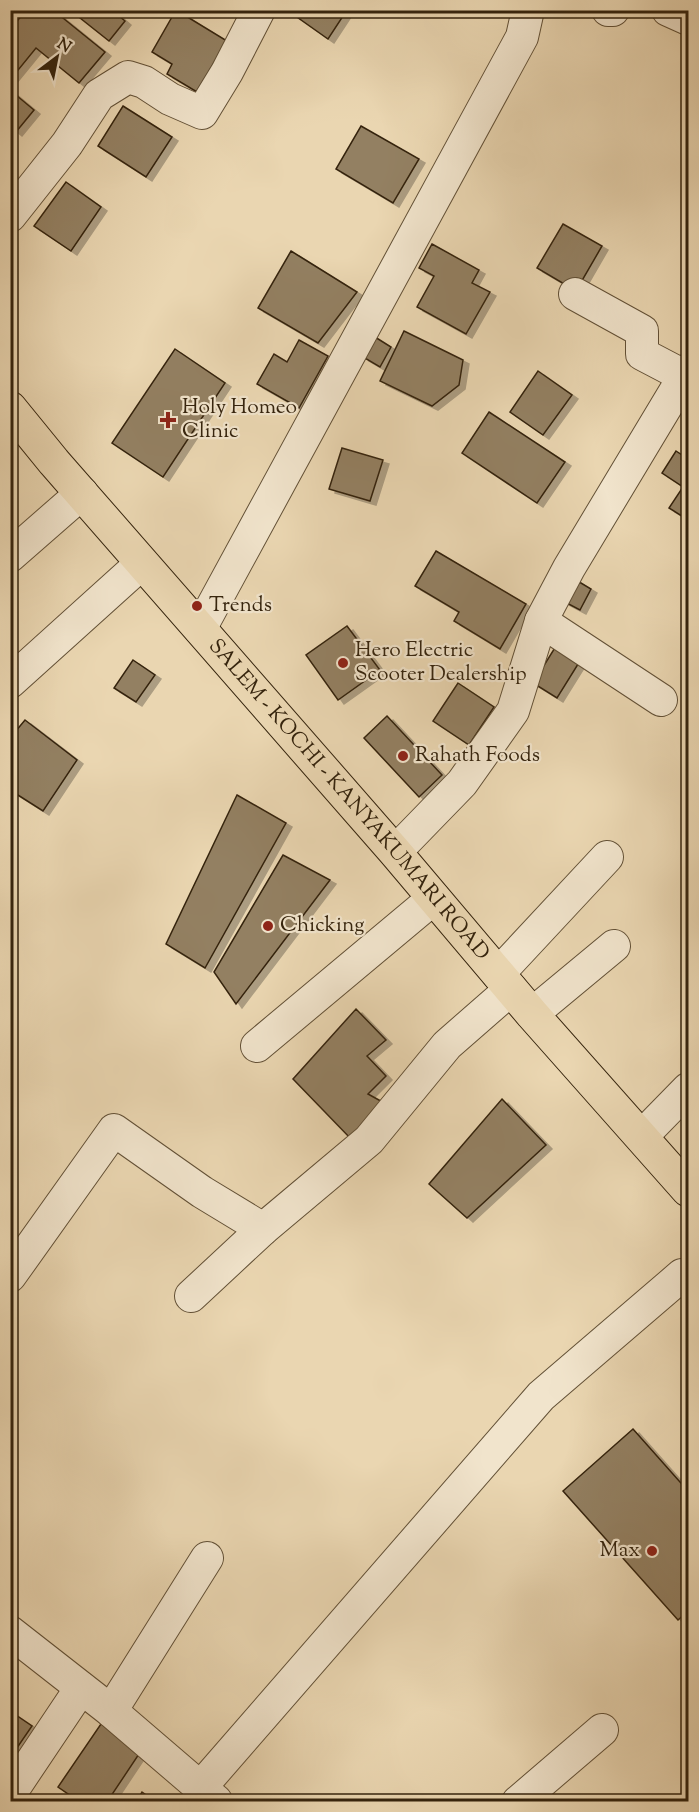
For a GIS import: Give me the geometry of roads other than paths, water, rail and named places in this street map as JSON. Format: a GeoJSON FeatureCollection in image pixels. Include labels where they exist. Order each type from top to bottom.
{"type":"FeatureCollection","features":[{"type":"Feature","properties":{"kind":"main road","name":"SALEM - KOCHI - KANYAKUMARI ROAD"},"geometry":{"type":"LineString","coordinates":[[10,408],[81,494],[395,852],[504,982],[688,1190]]}},
{"type":"Feature","properties":{"kind":"street"},"geometry":{"type":"LineString","coordinates":[[10,216],[67,144],[99,95],[128,77],[144,82],[170,99],[202,113],[227,72],[259,10]]}},
{"type":"Feature","properties":{"kind":"street"},"geometry":{"type":"LineString","coordinates":[[200,629],[522,38],[528,10]]}},
{"type":"Feature","properties":{"kind":"street"},"geometry":{"type":"LineString","coordinates":[[608,10],[613,10]]}},
{"type":"Feature","properties":{"kind":"street"},"geometry":{"type":"LineString","coordinates":[[668,10],[688,19]]}},
{"type":"Feature","properties":{"kind":"street"},"geometry":{"type":"LineString","coordinates":[[395,852],[462,783],[513,711],[541,621],[569,568],[686,373],[642,354],[642,331],[575,294]]}},
{"type":"Feature","properties":{"kind":"street"},"geometry":{"type":"LineString","coordinates":[[10,556],[81,494]]}},
{"type":"Feature","properties":{"kind":"street"},"geometry":{"type":"LineString","coordinates":[[10,682],[142,563]]}},
{"type":"Feature","properties":{"kind":"street"},"geometry":{"type":"LineString","coordinates":[[541,621],[661,700]]}},
{"type":"Feature","properties":{"kind":"street"},"geometry":{"type":"LineString","coordinates":[[192,1296],[263,1229],[369,1140],[607,857]]}},
{"type":"Feature","properties":{"kind":"street"},"geometry":{"type":"LineString","coordinates":[[257,1046],[434,898]]}},
{"type":"Feature","properties":{"kind":"street"},"geometry":{"type":"LineString","coordinates":[[532,1014],[614,946]]}},
{"type":"Feature","properties":{"kind":"street"},"geometry":{"type":"LineString","coordinates":[[642,1136],[688,1089]]}},
{"type":"Feature","properties":{"kind":"street"},"geometry":{"type":"LineString","coordinates":[[10,1276],[114,1130],[202,1192],[263,1229]]}},
{"type":"Feature","properties":{"kind":"street"},"geometry":{"type":"LineString","coordinates":[[10,1632],[111,1711],[208,1795],[541,1396],[682,1275]]}},
{"type":"Feature","properties":{"kind":"street"},"geometry":{"type":"LineString","coordinates":[[111,1711],[207,1558]]}},
{"type":"Feature","properties":{"kind":"street"},"geometry":{"type":"LineString","coordinates":[[10,1794],[81,1688]]}},
{"type":"Feature","properties":{"kind":"street"},"geometry":{"type":"LineString","coordinates":[[518,1802],[602,1730]]}},
{"type":"Feature","properties":{"kind":"place","name":"Holy Homeo Clinic"},"geometry":{"type":"Point","coordinates":[168,420]}},
{"type":"Feature","properties":{"kind":"place","name":"Trends"},"geometry":{"type":"Point","coordinates":[197,606]}},
{"type":"Feature","properties":{"kind":"place","name":"Hero Electric Scooter Dealership"},"geometry":{"type":"Point","coordinates":[343,663]}},
{"type":"Feature","properties":{"kind":"place","name":"Rahath Foods"},"geometry":{"type":"Point","coordinates":[403,756]}},
{"type":"Feature","properties":{"kind":"place","name":"Chicking"},"geometry":{"type":"Point","coordinates":[268,926]}},
{"type":"Feature","properties":{"kind":"place","name":"Max"},"geometry":{"type":"Point","coordinates":[652,1551]}}]}
